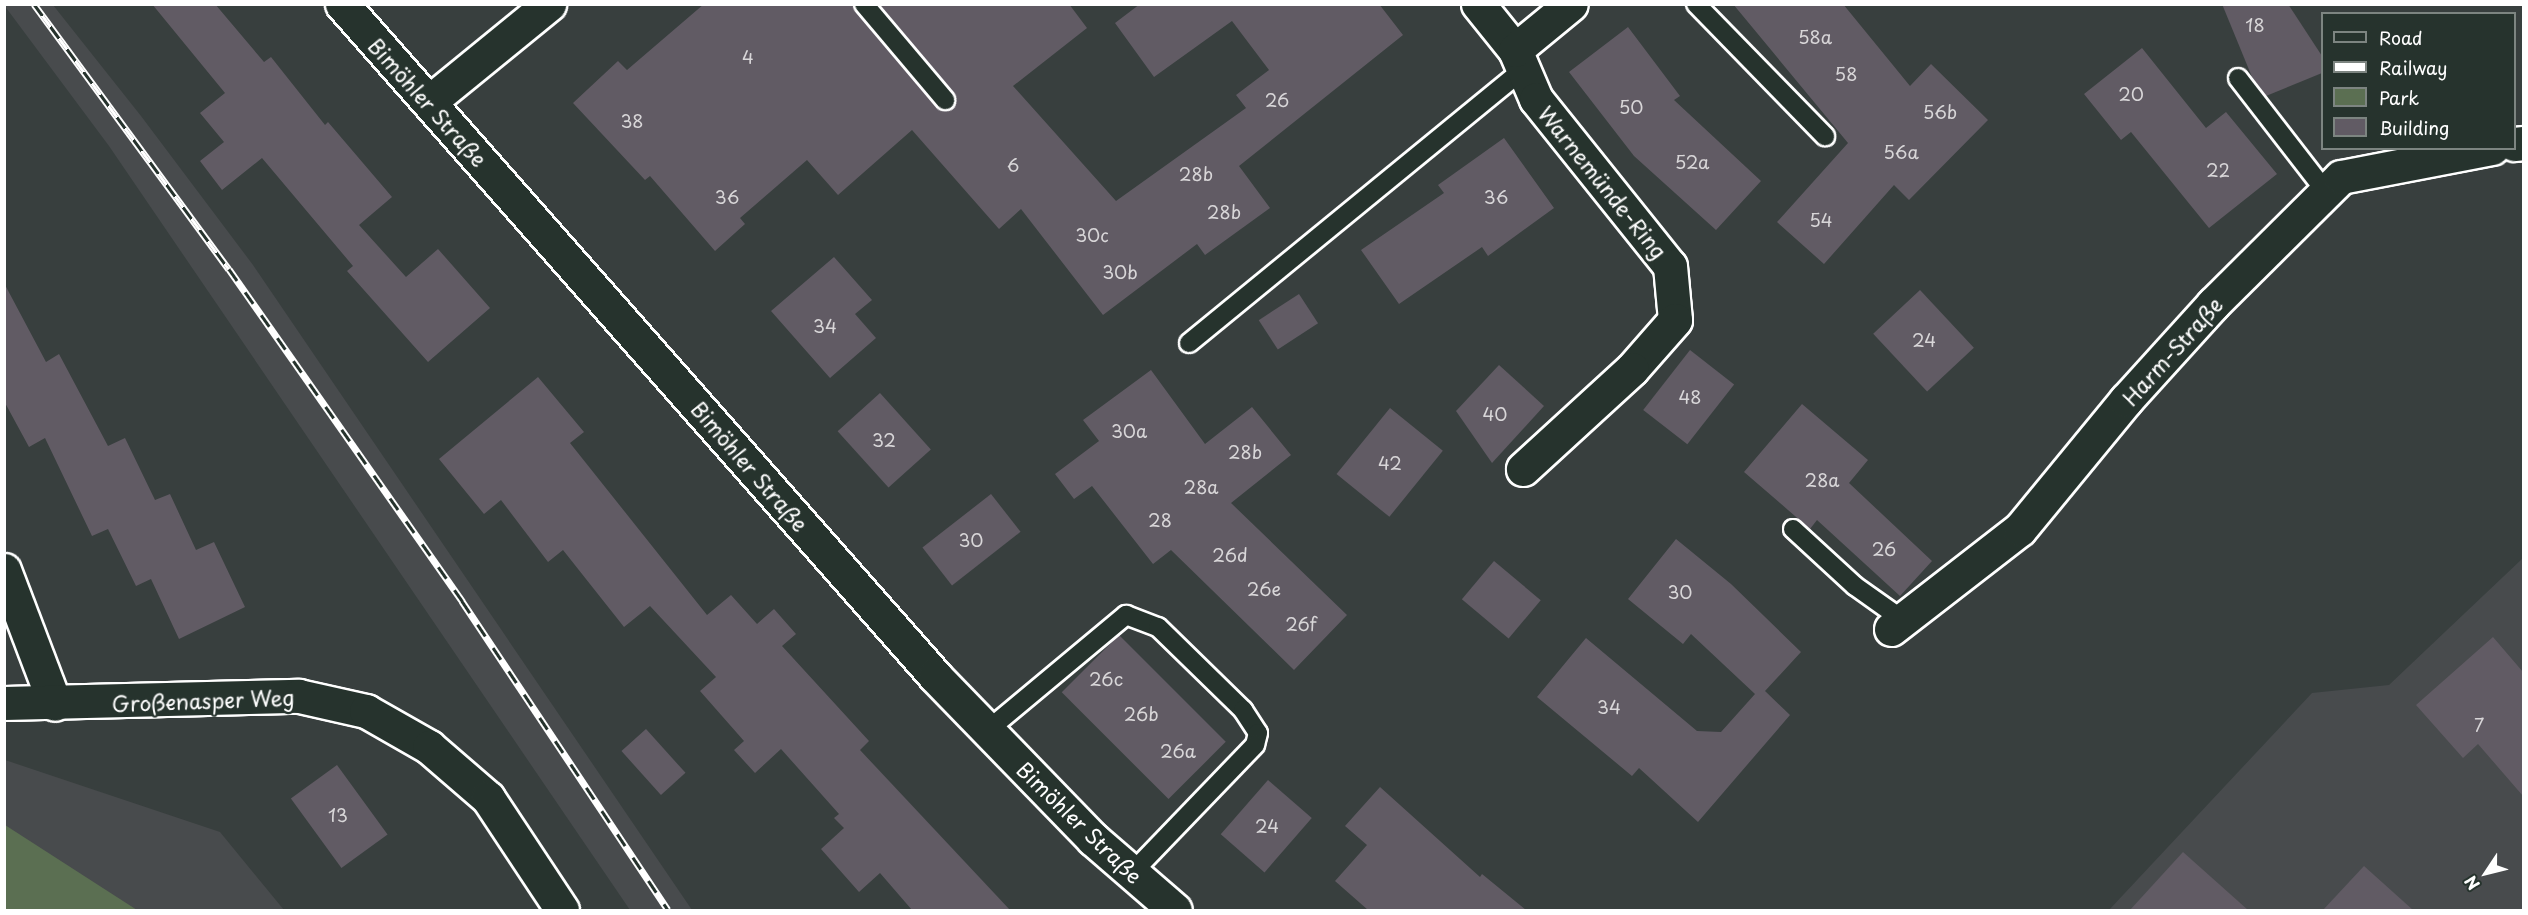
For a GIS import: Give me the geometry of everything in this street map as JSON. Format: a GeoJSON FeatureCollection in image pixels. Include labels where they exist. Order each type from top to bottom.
{"type":"FeatureCollection","features":[{"type":"Feature","properties":{"kind":"street","name":"Bimöhler Straße"},"geometry":{"type":"LineString","coordinates":[[342,4],[988,730],[1093,839],[1175,910]]}},
{"type":"Feature","properties":{"kind":"street"},"geometry":{"type":"LineString","coordinates":[[429,102],[549,4]]}},
{"type":"Feature","properties":{"kind":"street","name":"Warnemünde-Ring"},"geometry":{"type":"LineString","coordinates":[[1478,4],[1519,60],[1536,99],[1670,266],[1675,320],[1632,369],[1522,469]]}},
{"type":"Feature","properties":{"kind":"street"},"geometry":{"type":"LineString","coordinates":[[1519,60],[1571,4]]}},
{"type":"Feature","properties":{"kind":"street","name":"Harm-Straße"},"geometry":{"type":"LineString","coordinates":[[1897,624],[2020,529],[2126,400],[2213,304],[2341,177],[2482,150]]}},
{"type":"Feature","properties":{"kind":"street"},"geometry":{"type":"LineString","coordinates":[[4,570],[55,704]]}},
{"type":"Feature","properties":{"kind":"street","name":"Großenasper Weg"},"geometry":{"type":"LineString","coordinates":[[4,703],[55,704],[299,696],[366,711],[429,747],[488,798],[562,910]]}},
{"type":"Feature","properties":{"kind":"lane"},"geometry":{"type":"LineString","coordinates":[[864,4],[945,100]]}},
{"type":"Feature","properties":{"kind":"lane"},"geometry":{"type":"LineString","coordinates":[[1696,4],[1825,136]]}},
{"type":"Feature","properties":{"kind":"lane"},"geometry":{"type":"LineString","coordinates":[[1189,343],[1519,60]]}},
{"type":"Feature","properties":{"kind":"lane"},"geometry":{"type":"LineString","coordinates":[[2238,78],[2326,192]]}},
{"type":"Feature","properties":{"kind":"lane"},"geometry":{"type":"LineString","coordinates":[[1793,529],[1897,624]]}},
{"type":"Feature","properties":{"kind":"lane"},"geometry":{"type":"LineString","coordinates":[[988,730],[1126,615],[1158,627],[1243,710],[1258,733],[1255,745],[1132,873]]}},
{"type":"Feature","properties":{"kind":"shaded area"},"geometry":{"type":"Polygon","coordinates":[[[4,5],[53,5],[141,116],[253,265],[692,910],[630,910],[109,146],[4,5]]]}},
{"type":"Feature","properties":{"kind":"shaded area"},"geometry":{"type":"Polygon","coordinates":[[[2523,558],[2523,910],[2109,910],[2312,693],[2389,685],[2523,558]]]}},
{"type":"Feature","properties":{"kind":"shaded area"},"geometry":{"type":"Polygon","coordinates":[[[5,760],[220,832],[284,910],[5,910],[5,760]]]}},
{"type":"Feature","properties":{"kind":"green space"},"geometry":{"type":"Polygon","coordinates":[[[5,825],[137,910],[5,910],[5,825]]]}},
{"type":"Feature","properties":{"kind":"building"},"geometry":{"type":"Polygon","coordinates":[[[152,4],[215,4],[264,62],[271,57],[325,125],[328,122],[392,197],[359,225],[406,277],[438,249],[490,308],[428,362],[347,271],[353,266],[262,158],[222,190],[200,161],[224,142],[200,113],[225,93],[152,4]]]}},
{"type":"Feature","properties":{"kind":"building"},"geometry":{"type":"Polygon","coordinates":[[[704,4],[853,4],[936,107],[946,111],[955,104],[954,93],[879,4],[1069,4],[1087,28],[1013,86],[1116,201],[1246,108],[1236,95],[1269,70],[1232,21],[1154,77],[1115,23],[1140,4],[1379,4],[1403,35],[1239,166],[1270,208],[1205,255],[1197,244],[1103,315],[1021,209],[999,229],[912,130],[838,195],[807,160],[740,218],[745,224],[715,251],[650,176],[645,180],[573,103],[618,61],[627,70],[704,4]]]}},
{"type":"Feature","properties":{"kind":"building"},"geometry":{"type":"Polygon","coordinates":[[[1733,4],[1843,4],[1910,86],[1931,64],[1988,120],[1909,200],[1894,185],[1824,264],[1777,222],[1848,143],[1733,4]]]}},
{"type":"Feature","properties":{"kind":"building"},"geometry":{"type":"Polygon","coordinates":[[[2222,4],[2288,4],[2321,54],[2321,73],[2266,96],[2252,77],[2222,4]]]}},
{"type":"Feature","properties":{"kind":"building"},"geometry":{"type":"Polygon","coordinates":[[[1628,27],[1680,96],[1674,100],[1761,181],[1716,230],[1634,156],[1569,72],[1628,27]]]}},
{"type":"Feature","properties":{"kind":"building"},"geometry":{"type":"Polygon","coordinates":[[[2142,48],[2206,128],[2226,112],[2277,174],[2209,228],[2131,132],[2121,140],[2084,94],[2142,48]]]}},
{"type":"Feature","properties":{"kind":"building"},"geometry":{"type":"Polygon","coordinates":[[[1504,138],[1554,208],[1488,256],[1482,247],[1399,304],[1361,250],[1444,193],[1438,185],[1504,138]]]}},
{"type":"Feature","properties":{"kind":"building"},"geometry":{"type":"Polygon","coordinates":[[[834,257],[872,300],[855,314],[876,338],[830,378],[771,311],[834,257]]]}},
{"type":"Feature","properties":{"kind":"building"},"geometry":{"type":"Polygon","coordinates":[[[4,283],[46,362],[59,354],[108,446],[125,438],[155,500],[170,494],[196,550],[214,542],[245,607],[179,639],[151,579],[136,586],[108,529],[92,536],[45,438],[29,447],[4,401],[4,283]]]}},
{"type":"Feature","properties":{"kind":"building"},"geometry":{"type":"Polygon","coordinates":[[[1920,290],[1974,348],[1927,391],[1873,334],[1920,290]]]}},
{"type":"Feature","properties":{"kind":"building"},"geometry":{"type":"Polygon","coordinates":[[[1299,294],[1318,323],[1278,349],[1259,320],[1299,294]]]}},
{"type":"Feature","properties":{"kind":"building"},"geometry":{"type":"Polygon","coordinates":[[[1690,350],[1734,384],[1687,444],[1643,410],[1690,350]]]}},
{"type":"Feature","properties":{"kind":"building"},"geometry":{"type":"Polygon","coordinates":[[[1499,365],[1544,406],[1492,463],[1456,411],[1499,365]]]}},
{"type":"Feature","properties":{"kind":"building"},"geometry":{"type":"Polygon","coordinates":[[[1151,370],[1205,444],[1252,407],[1291,455],[1231,503],[1347,615],[1294,670],[1171,550],[1153,564],[1092,486],[1074,499],[1055,474],[1099,441],[1083,420],[1151,370]]]}},
{"type":"Feature","properties":{"kind":"building"},"geometry":{"type":"Polygon","coordinates":[[[538,377],[584,432],[570,443],[707,615],[731,595],[757,624],[774,609],[796,634],[782,646],[869,741],[860,750],[1010,910],[912,910],[880,873],[859,892],[821,849],[844,828],[834,818],[839,814],[781,749],[755,773],[734,750],[744,741],[700,691],[716,677],[650,606],[624,627],[563,550],[548,562],[501,500],[484,514],[439,459],[538,377]]]}},
{"type":"Feature","properties":{"kind":"building"},"geometry":{"type":"Polygon","coordinates":[[[880,393],[931,449],[888,488],[838,431],[880,393]]]}},
{"type":"Feature","properties":{"kind":"building"},"geometry":{"type":"Polygon","coordinates":[[[1802,404],[1868,460],[1849,483],[1932,561],[1900,596],[1817,520],[1810,529],[1744,472],[1802,404]]]}},
{"type":"Feature","properties":{"kind":"building"},"geometry":{"type":"Polygon","coordinates":[[[1390,408],[1443,451],[1389,517],[1337,474],[1390,408]]]}},
{"type":"Feature","properties":{"kind":"building"},"geometry":{"type":"Polygon","coordinates":[[[991,494],[1021,532],[952,585],[922,548],[991,494]]]}},
{"type":"Feature","properties":{"kind":"building"},"geometry":{"type":"Polygon","coordinates":[[[1676,539],[1731,584],[1801,652],[1765,691],[1790,715],[1698,822],[1639,768],[1632,776],[1537,697],[1586,638],[1697,731],[1721,732],[1755,694],[1691,634],[1683,644],[1628,599],[1676,539]]]}},
{"type":"Feature","properties":{"kind":"building"},"geometry":{"type":"Polygon","coordinates":[[[1494,561],[1541,600],[1509,639],[1462,599],[1494,561]]]}},
{"type":"Feature","properties":{"kind":"building"},"geometry":{"type":"Polygon","coordinates":[[[1119,635],[1226,742],[1168,799],[1062,692],[1119,635]]]}},
{"type":"Feature","properties":{"kind":"building"},"geometry":{"type":"Polygon","coordinates":[[[2493,637],[2523,672],[2523,796],[2478,744],[2463,758],[2416,705],[2493,637]]]}},
{"type":"Feature","properties":{"kind":"building"},"geometry":{"type":"Polygon","coordinates":[[[646,729],[685,773],[661,795],[621,751],[646,729]]]}},
{"type":"Feature","properties":{"kind":"building"},"geometry":{"type":"Polygon","coordinates":[[[337,765],[388,835],[341,868],[291,799],[337,765]]]}},
{"type":"Feature","properties":{"kind":"building"},"geometry":{"type":"Polygon","coordinates":[[[1268,780],[1312,818],[1265,872],[1221,834],[1268,780]]]}},
{"type":"Feature","properties":{"kind":"building"},"geometry":{"type":"Polygon","coordinates":[[[1380,787],[1480,877],[1482,874],[1526,910],[1368,910],[1335,881],[1367,845],[1345,826],[1380,787]]]}},
{"type":"Feature","properties":{"kind":"building"},"geometry":{"type":"Polygon","coordinates":[[[2183,852],[2248,910],[2130,910],[2183,852]]]}},
{"type":"Feature","properties":{"kind":"building"},"geometry":{"type":"Polygon","coordinates":[[[2364,866],[2413,910],[2323,910],[2364,866]]]}},
{"type":"Feature","properties":{"kind":"railway"},"geometry":{"type":"LineString","coordinates":[[34,4],[229,269],[462,601],[668,910]]}}]}
